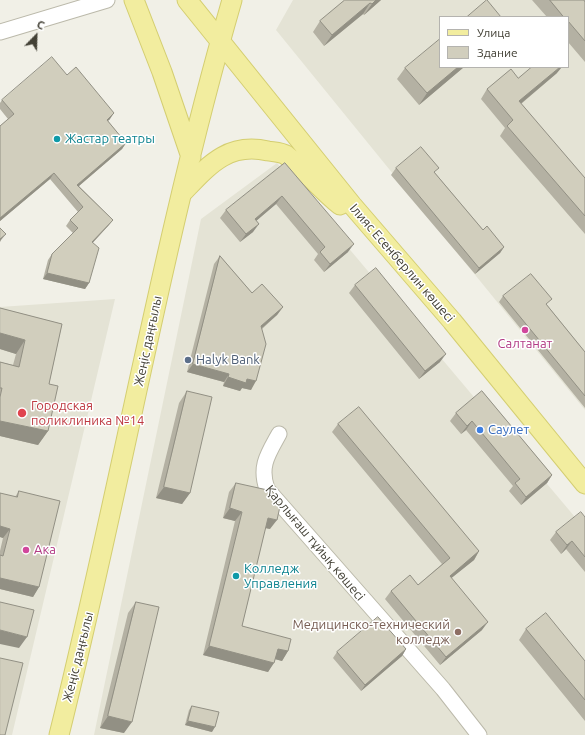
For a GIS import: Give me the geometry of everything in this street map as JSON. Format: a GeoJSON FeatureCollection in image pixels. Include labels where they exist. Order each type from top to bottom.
{"type":"FeatureCollection","features":[{"type":"Feature","properties":{"kind":"main road"},"geometry":{"type":"LineString","coordinates":[[134,0],[162,72],[191,157]]}},
{"type":"Feature","properties":{"kind":"main road","name":"Ілияс Есенберлин көшесі"},"geometry":{"type":"LineString","coordinates":[[187,0],[379,238],[452,321],[585,484]]}},
{"type":"Feature","properties":{"kind":"main road","name":"Жеңіс даңғылы"},"geometry":{"type":"LineString","coordinates":[[58,735],[88,620],[151,325],[182,193],[232,0]]}},
{"type":"Feature","properties":{"kind":"main road"},"geometry":{"type":"LineString","coordinates":[[182,193],[206,168],[235,150],[254,148],[285,154],[336,203],[379,238]]}},
{"type":"Feature","properties":{"kind":"street"},"geometry":{"type":"LineString","coordinates":[[0,32],[108,0]]}},
{"type":"Feature","properties":{"kind":"street","name":"Қарлығаш тұйық көшесі"},"geometry":{"type":"LineString","coordinates":[[279,434],[264,462],[263,478],[267,489],[443,689],[479,735]]}},
{"type":"Feature","properties":{"kind":"shaded area"},"geometry":{"type":"Polygon","coordinates":[[[293,0],[585,0],[585,410],[276,30],[293,0]]]}},
{"type":"Feature","properties":{"kind":"shaded area"},"geometry":{"type":"Polygon","coordinates":[[[277,163],[585,529],[585,735],[94,735],[201,219],[277,163]]]}},
{"type":"Feature","properties":{"kind":"shaded area"},"geometry":{"type":"Polygon","coordinates":[[[115,299],[12,735],[0,735],[0,307],[115,299]]]}},
{"type":"Feature","properties":{"kind":"building"},"geometry":{"type":"Polygon","coordinates":[[[345,0],[376,0],[372,4],[370,3],[332,35],[320,21],[345,0]]]}},
{"type":"Feature","properties":{"kind":"building"},"geometry":{"type":"Polygon","coordinates":[[[487,0],[500,16],[468,16],[487,0]]]}},
{"type":"Feature","properties":{"kind":"building"},"geometry":{"type":"Polygon","coordinates":[[[550,0],[584,0],[585,41],[569,22],[569,16],[563,16],[550,0]]]}},
{"type":"Feature","properties":{"kind":"building"},"geometry":{"type":"Polygon","coordinates":[[[439,40],[439,68],[457,68],[427,93],[405,68],[439,40]]]}},
{"type":"Feature","properties":{"kind":"building","name":"Жастар театры"},"geometry":{"type":"Polygon","coordinates":[[[52,57],[67,75],[76,67],[114,113],[107,120],[126,143],[77,185],[113,220],[92,242],[99,248],[89,283],[47,273],[52,254],[78,228],[70,220],[83,207],[54,173],[0,218],[0,126],[14,114],[2,100],[52,57]]]}},
{"type":"Feature","properties":{"kind":"building"},"geometry":{"type":"Polygon","coordinates":[[[531,68],[559,68],[519,101],[585,178],[585,216],[507,126],[513,120],[487,89],[511,69],[518,78],[531,68]]]}},
{"type":"Feature","properties":{"kind":"building"},"geometry":{"type":"Polygon","coordinates":[[[421,147],[439,168],[434,172],[483,230],[487,226],[504,247],[479,268],[396,168],[421,147]]]}},
{"type":"Feature","properties":{"kind":"building"},"geometry":{"type":"Polygon","coordinates":[[[285,163],[354,244],[330,264],[320,252],[325,247],[282,196],[255,219],[259,224],[246,234],[226,210],[285,163]]]}},
{"type":"Feature","properties":{"kind":"building"},"geometry":{"type":"Polygon","coordinates":[[[0,228],[6,234],[0,239],[0,228]]]}},
{"type":"Feature","properties":{"kind":"building"},"geometry":{"type":"Polygon","coordinates":[[[220,256],[252,293],[262,284],[283,307],[261,326],[266,344],[256,381],[247,379],[246,383],[228,377],[229,374],[193,364],[220,256]]]}},
{"type":"Feature","properties":{"kind":"building"},"geometry":{"type":"Polygon","coordinates":[[[376,268],[446,354],[425,371],[355,285],[376,268]]]}},
{"type":"Feature","properties":{"kind":"building"},"geometry":{"type":"Polygon","coordinates":[[[531,274],[552,299],[546,304],[585,352],[585,396],[503,296],[531,274]]]}},
{"type":"Feature","properties":{"kind":"building"},"geometry":{"type":"Polygon","coordinates":[[[0,308],[62,324],[49,384],[58,386],[48,431],[0,421],[0,397],[2,388],[0,388],[0,362],[19,367],[25,340],[0,333],[0,308]]]}},
{"type":"Feature","properties":{"kind":"building"},"geometry":{"type":"Polygon","coordinates":[[[187,391],[212,397],[190,493],[164,487],[187,391]]]}},
{"type":"Feature","properties":{"kind":"building"},"geometry":{"type":"Polygon","coordinates":[[[482,391],[552,475],[526,497],[515,483],[520,479],[472,421],[467,426],[456,413],[482,391]]]}},
{"type":"Feature","properties":{"kind":"building"},"geometry":{"type":"Polygon","coordinates":[[[359,407],[479,551],[450,576],[488,622],[446,657],[391,591],[410,575],[418,585],[450,558],[338,424],[359,407]]]}},
{"type":"Feature","properties":{"kind":"building"},"geometry":{"type":"Polygon","coordinates":[[[236,483],[272,491],[281,502],[277,520],[268,518],[242,626],[291,639],[288,651],[278,649],[274,663],[209,646],[242,512],[230,508],[236,483]]]}},
{"type":"Feature","properties":{"kind":"building"},"geometry":{"type":"Polygon","coordinates":[[[19,491],[60,501],[39,587],[0,578],[0,555],[3,556],[10,529],[0,526],[0,493],[17,497],[19,491]]]}},
{"type":"Feature","properties":{"kind":"building"},"geometry":{"type":"Polygon","coordinates":[[[581,512],[585,517],[585,557],[572,541],[567,545],[556,532],[581,512]]]}},
{"type":"Feature","properties":{"kind":"building"},"geometry":{"type":"Polygon","coordinates":[[[0,602],[34,610],[27,637],[0,630],[0,602]]]}},
{"type":"Feature","properties":{"kind":"building"},"geometry":{"type":"Polygon","coordinates":[[[136,602],[159,607],[132,722],[108,716],[136,602]]]}},
{"type":"Feature","properties":{"kind":"building"},"geometry":{"type":"Polygon","coordinates":[[[546,613],[585,661],[585,700],[526,629],[546,613]]]}},
{"type":"Feature","properties":{"kind":"building"},"geometry":{"type":"Polygon","coordinates":[[[378,617],[406,649],[365,685],[337,652],[378,617]]]}},
{"type":"Feature","properties":{"kind":"building"},"geometry":{"type":"Polygon","coordinates":[[[0,658],[23,663],[5,735],[0,735],[0,658]]]}},
{"type":"Feature","properties":{"kind":"building"},"geometry":{"type":"Polygon","coordinates":[[[192,706],[219,712],[215,727],[188,721],[192,706]]]}},
{"type":"Feature","properties":{"kind":"place","name":"Жастар театры"},"geometry":{"type":"Point","coordinates":[57,139]}},
{"type":"Feature","properties":{"kind":"place","name":"Салтанат"},"geometry":{"type":"Point","coordinates":[525,330]}},
{"type":"Feature","properties":{"kind":"place","name":"Halyk Bank"},"geometry":{"type":"Point","coordinates":[188,360]}},
{"type":"Feature","properties":{"kind":"place","name":"Городская поликлиника №14"},"geometry":{"type":"Point","coordinates":[22,413]}},
{"type":"Feature","properties":{"kind":"place","name":"Саулет"},"geometry":{"type":"Point","coordinates":[480,430]}},
{"type":"Feature","properties":{"kind":"place","name":"Ака"},"geometry":{"type":"Point","coordinates":[26,550]}},
{"type":"Feature","properties":{"kind":"place","name":"Колледж Управления"},"geometry":{"type":"Point","coordinates":[236,576]}},
{"type":"Feature","properties":{"kind":"place","name":"Медицинско-технический колледж"},"geometry":{"type":"Point","coordinates":[458,632]}}]}
